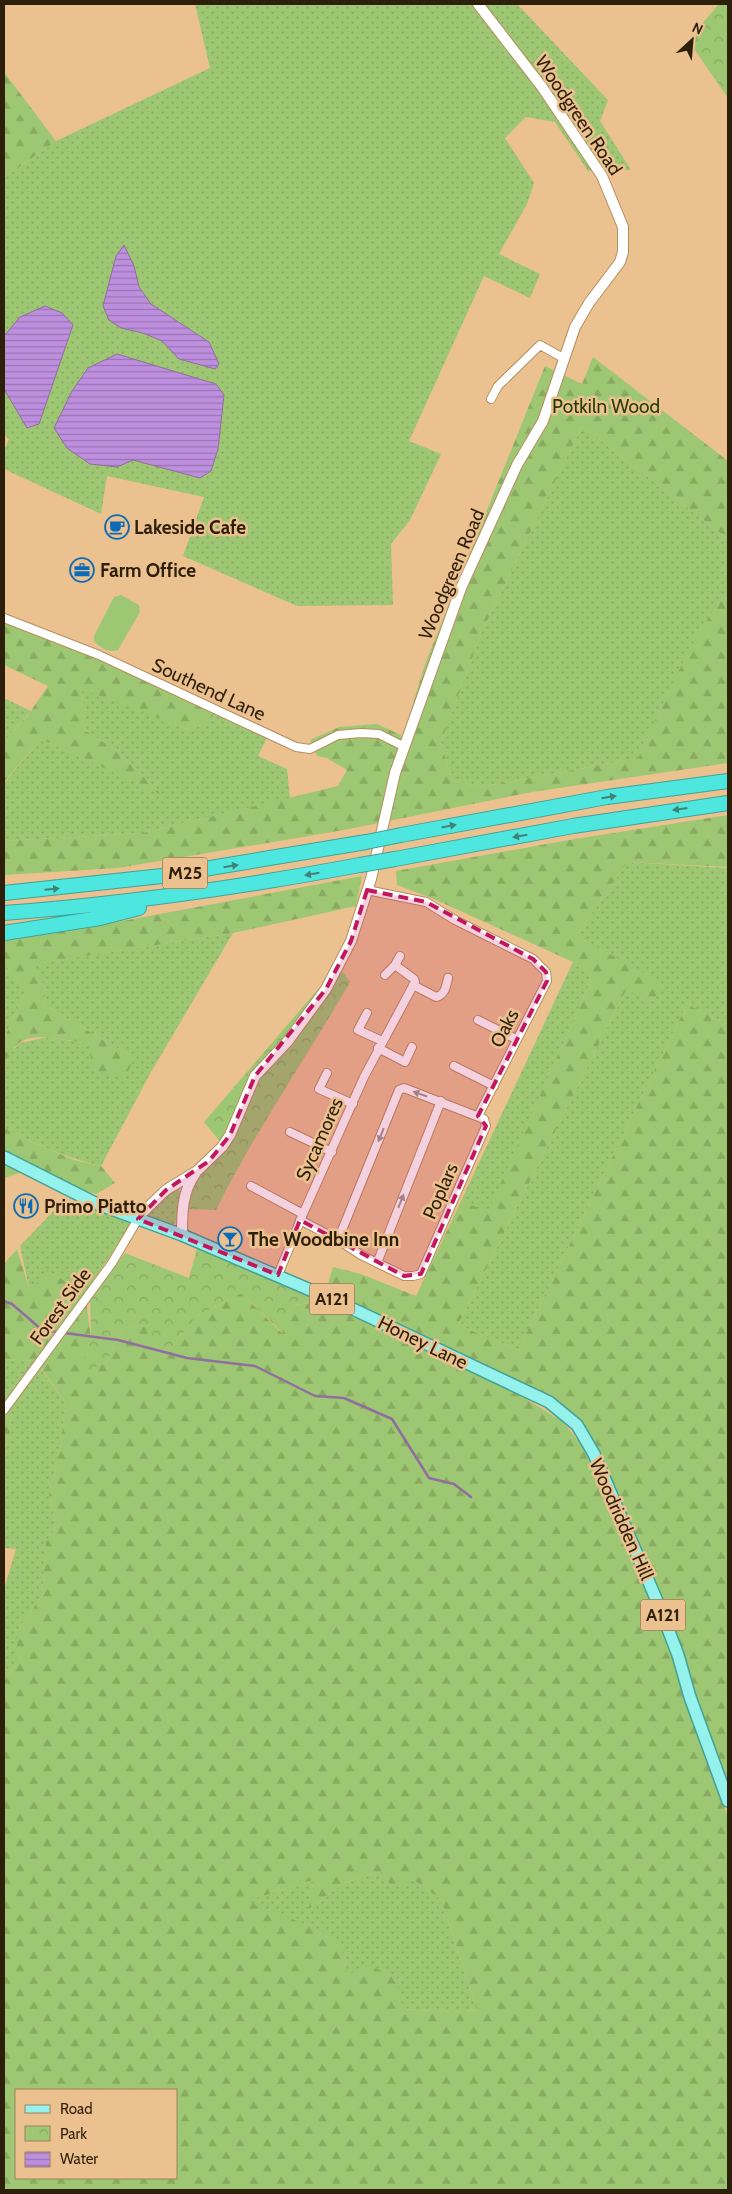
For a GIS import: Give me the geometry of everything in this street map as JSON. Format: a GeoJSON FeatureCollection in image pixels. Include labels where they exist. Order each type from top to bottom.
{"type":"FeatureCollection","features":[{"type":"Feature","properties":{"kind":"highway","name":"M25"},"geometry":{"type":"LineString","coordinates":[[4,893],[162,876],[366,842],[607,797],[728,781]]}},
{"type":"Feature","properties":{"kind":"highway","name":"M25"},"geometry":{"type":"LineString","coordinates":[[4,913],[180,896],[582,824],[728,803]]}},
{"type":"Feature","properties":{"kind":"highway","name":"M25"},"geometry":{"type":"LineString","coordinates":[[4,933],[100,918],[180,896]]}},
{"type":"Feature","properties":{"kind":"main road","name":"Honey Lane"},"geometry":{"type":"LineString","coordinates":[[4,1157],[58,1186],[182,1235],[336,1301],[549,1402],[564,1414]]}},
{"type":"Feature","properties":{"kind":"main road","name":"Woodridden Hill"},"geometry":{"type":"LineString","coordinates":[[564,1414],[577,1425],[594,1454],[641,1562],[678,1655],[690,1697],[728,1801]]}},
{"type":"Feature","properties":{"kind":"street","name":"Woodgreen Road"},"geometry":{"type":"LineString","coordinates":[[138,1219],[166,1190],[197,1171],[209,1161],[230,1135],[256,1076],[288,1041],[326,989],[351,941],[367,890],[388,798],[404,746],[461,588],[518,465],[543,421],[576,327],[589,303],[620,262],[623,252],[623,227],[612,195],[591,157],[542,87],[478,4]]}},
{"type":"Feature","properties":{"kind":"street"},"geometry":{"type":"LineString","coordinates":[[491,399],[498,386],[540,345],[564,358]]}},
{"type":"Feature","properties":{"kind":"street","name":"Southend Lane"},"geometry":{"type":"LineString","coordinates":[[4,618],[99,656],[296,747],[310,749],[338,735],[361,733],[379,734],[404,746]]}},
{"type":"Feature","properties":{"kind":"street","name":"Oaks"},"geometry":{"type":"LineString","coordinates":[[367,890],[426,902],[455,920],[533,959],[546,972],[547,982],[478,1116]]}},
{"type":"Feature","properties":{"kind":"street"},"geometry":{"type":"LineString","coordinates":[[385,975],[395,965],[400,956]]}},
{"type":"Feature","properties":{"kind":"street"},"geometry":{"type":"LineString","coordinates":[[395,965],[414,979],[413,986],[436,997],[441,996],[445,990],[448,978]]}},
{"type":"Feature","properties":{"kind":"street","name":"Sycamores"},"geometry":{"type":"LineString","coordinates":[[278,1275],[364,1077],[380,1044],[413,986]]}},
{"type":"Feature","properties":{"kind":"street"},"geometry":{"type":"LineString","coordinates":[[367,1013],[358,1030],[405,1062],[412,1047]]}},
{"type":"Feature","properties":{"kind":"street"},"geometry":{"type":"LineString","coordinates":[[478,1020],[516,1040]]}},
{"type":"Feature","properties":{"kind":"street"},"geometry":{"type":"LineString","coordinates":[[454,1066],[494,1086]]}},
{"type":"Feature","properties":{"kind":"street"},"geometry":{"type":"LineString","coordinates":[[327,1074],[319,1089],[353,1104]]}},
{"type":"Feature","properties":{"kind":"street"},"geometry":{"type":"LineString","coordinates":[[338,1240],[400,1090],[404,1088],[478,1116]]}},
{"type":"Feature","properties":{"kind":"street"},"geometry":{"type":"LineString","coordinates":[[251,1186],[377,1263],[441,1101]]}},
{"type":"Feature","properties":{"kind":"street","name":"Poplars"},"geometry":{"type":"LineString","coordinates":[[377,1263],[404,1276],[421,1274],[486,1126],[484,1119],[478,1116]]}},
{"type":"Feature","properties":{"kind":"street"},"geometry":{"type":"LineString","coordinates":[[290,1132],[332,1152]]}},
{"type":"Feature","properties":{"kind":"street","name":"Woodgreen Road"},"geometry":{"type":"LineString","coordinates":[[182,1235],[183,1205],[186,1190],[197,1171]]}},
{"type":"Feature","properties":{"kind":"street","name":"Forest Side"},"geometry":{"type":"LineString","coordinates":[[4,1410],[112,1263],[138,1219]]}},
{"type":"Feature","properties":{"kind":"highlighted area"},"geometry":{"type":"Polygon","coordinates":[[[367,890],[426,902],[533,959],[546,972],[547,981],[478,1116],[486,1126],[421,1274],[404,1276],[300,1220],[278,1275],[138,1219],[166,1190],[209,1161],[230,1135],[255,1076],[326,989],[351,941],[367,890]]]}},
{"type":"Feature","properties":{"kind":"green space"},"geometry":{"type":"Polygon","coordinates":[[[195,4],[517,4],[608,100],[600,121],[631,170],[588,171],[555,122],[526,117],[505,138],[534,183],[527,204],[499,254],[540,274],[530,298],[484,276],[409,441],[441,454],[410,520],[391,544],[393,605],[297,606],[183,556],[204,497],[107,476],[101,514],[4,469],[4,450],[9,439],[4,435],[4,178],[56,141],[210,68],[195,4]]]}},
{"type":"Feature","properties":{"kind":"green space"},"geometry":{"type":"Polygon","coordinates":[[[719,4],[728,4],[728,98],[688,40],[719,4]]]}},
{"type":"Feature","properties":{"kind":"green space"},"geometry":{"type":"Polygon","coordinates":[[[4,72],[56,141],[4,178],[4,72]]]}},
{"type":"Feature","properties":{"kind":"green space","name":"Potkiln Wood"},"geometry":{"type":"Polygon","coordinates":[[[593,357],[728,461],[728,539],[582,426],[483,629],[441,742],[452,780],[481,787],[638,758],[689,650],[701,629],[728,592],[728,763],[532,792],[344,830],[118,868],[4,875],[4,841],[143,833],[338,786],[347,770],[327,758],[317,756],[310,740],[339,727],[377,724],[403,736],[425,664],[545,366],[582,384],[593,357]]]}},
{"type":"Feature","properties":{"kind":"green space"},"geometry":{"type":"Polygon","coordinates":[[[582,426],[728,539],[728,592],[702,629],[678,672],[638,758],[481,787],[452,780],[441,742],[483,629],[582,426]]]}},
{"type":"Feature","properties":{"kind":"green space"},"geometry":{"type":"Polygon","coordinates":[[[121,595],[139,605],[140,612],[118,650],[108,650],[102,648],[94,641],[94,636],[114,597],[121,595]]]}},
{"type":"Feature","properties":{"kind":"green space"},"geometry":{"type":"Polygon","coordinates":[[[4,614],[223,709],[192,731],[82,689],[84,730],[119,752],[162,795],[41,739],[4,782],[4,742],[28,715],[48,686],[4,665],[4,614]]]}},
{"type":"Feature","properties":{"kind":"green space"},"geometry":{"type":"Polygon","coordinates":[[[82,688],[192,731],[223,709],[271,730],[258,756],[287,769],[290,798],[143,833],[4,841],[4,783],[41,739],[161,794],[119,752],[84,730],[82,688]]]}},
{"type":"Feature","properties":{"kind":"green space"},"geometry":{"type":"Polygon","coordinates":[[[4,698],[31,711],[4,742],[4,698]]]}},
{"type":"Feature","properties":{"kind":"green space"},"geometry":{"type":"Polygon","coordinates":[[[728,815],[728,867],[627,862],[576,936],[661,982],[654,1001],[626,990],[458,1325],[518,1350],[687,1004],[728,1025],[728,1785],[697,1706],[677,1640],[617,1493],[594,1443],[535,1390],[485,1364],[341,1297],[347,1293],[326,1290],[333,1267],[361,1274],[416,1296],[461,1201],[488,1212],[593,976],[573,962],[434,899],[397,885],[396,871],[569,840],[728,815]]]}},
{"type":"Feature","properties":{"kind":"green space"},"geometry":{"type":"Polygon","coordinates":[[[627,862],[728,868],[728,1025],[687,1004],[518,1350],[458,1325],[626,990],[661,983],[576,936],[627,862]]]}},
{"type":"Feature","properties":{"kind":"green space"},"geometry":{"type":"Polygon","coordinates":[[[362,876],[356,906],[233,933],[35,964],[45,989],[44,1005],[134,1058],[124,1082],[94,1069],[89,1044],[44,1037],[26,1039],[19,1043],[12,1051],[4,1067],[4,1039],[26,991],[7,967],[4,967],[4,941],[362,876]]]}},
{"type":"Feature","properties":{"kind":"green space"},"geometry":{"type":"Polygon","coordinates":[[[233,933],[151,1072],[101,1166],[51,1150],[4,1128],[4,1067],[11,1052],[20,1043],[47,1037],[90,1044],[90,1055],[134,1058],[44,1005],[45,989],[34,964],[233,933]]]}},
{"type":"Feature","properties":{"kind":"green space"},"geometry":{"type":"Polygon","coordinates":[[[573,962],[593,976],[488,1213],[461,1201],[573,962]]]}},
{"type":"Feature","properties":{"kind":"green space"},"geometry":{"type":"Polygon","coordinates":[[[338,966],[350,982],[264,1123],[216,1210],[186,1209],[197,1174],[226,1149],[204,1122],[338,966]]]}},
{"type":"Feature","properties":{"kind":"green space"},"geometry":{"type":"Polygon","coordinates":[[[4,967],[7,967],[26,991],[4,1039],[4,967]]]}},
{"type":"Feature","properties":{"kind":"green space"},"geometry":{"type":"Polygon","coordinates":[[[4,1128],[74,1160],[101,1166],[115,1183],[96,1194],[80,1190],[35,1168],[4,1178],[4,1128]]]}},
{"type":"Feature","properties":{"kind":"green space"},"geometry":{"type":"Polygon","coordinates":[[[179,1188],[180,1196],[175,1224],[171,1225],[149,1216],[149,1213],[162,1199],[179,1188]]]}},
{"type":"Feature","properties":{"kind":"green space"},"geometry":{"type":"Polygon","coordinates":[[[65,1199],[132,1223],[85,1293],[47,1270],[30,1292],[20,1246],[65,1199]]]}},
{"type":"Feature","properties":{"kind":"green space"},"geometry":{"type":"Polygon","coordinates":[[[198,1245],[321,1302],[293,1305],[283,1333],[241,1293],[197,1316],[170,1349],[151,1350],[147,1325],[123,1328],[107,1361],[79,1376],[91,1338],[90,1298],[125,1253],[189,1278],[198,1245]]]}},
{"type":"Feature","properties":{"kind":"green space"},"geometry":{"type":"Polygon","coordinates":[[[17,1249],[30,1291],[47,1270],[85,1293],[91,1338],[80,1375],[107,1361],[123,1328],[147,1325],[170,1349],[197,1316],[241,1293],[282,1333],[293,1305],[321,1302],[409,1340],[507,1387],[563,1422],[583,1447],[595,1472],[666,1638],[697,1736],[728,1817],[728,2190],[4,2190],[4,1681],[17,1664],[17,1631],[42,1596],[46,1542],[56,1527],[49,1493],[61,1444],[65,1402],[36,1361],[4,1359],[4,1264],[17,1249]],[[382,1871],[344,1883],[309,1909],[313,1880],[247,1901],[324,1932],[343,1948],[342,1960],[349,1975],[364,1964],[395,1976],[403,2009],[451,2012],[477,2010],[441,1899],[412,1879],[392,1888],[382,1871]]]}},
{"type":"Feature","properties":{"kind":"green space"},"geometry":{"type":"Polygon","coordinates":[[[4,1359],[35,1361],[65,1402],[61,1444],[49,1493],[56,1527],[46,1542],[42,1596],[17,1631],[17,1664],[4,1681],[4,1589],[16,1549],[4,1548],[4,1447],[10,1439],[11,1386],[4,1394],[4,1359]]]}},
{"type":"Feature","properties":{"kind":"green space"},"geometry":{"type":"Polygon","coordinates":[[[11,1385],[10,1439],[4,1447],[4,1394],[11,1385]]]}},
{"type":"Feature","properties":{"kind":"green space"},"geometry":{"type":"Polygon","coordinates":[[[382,1871],[392,1888],[411,1878],[441,1899],[477,2010],[451,2012],[403,2009],[349,1975],[342,1960],[246,1901],[313,1880],[310,1908],[344,1883],[382,1871]]]}},
{"type":"Feature","properties":{"kind":"water"},"geometry":{"type":"Polygon","coordinates":[[[124,245],[134,266],[139,287],[151,304],[209,342],[219,364],[215,369],[179,359],[162,341],[143,333],[121,328],[109,320],[103,306],[116,256],[124,245]]]}},
{"type":"Feature","properties":{"kind":"water"},"geometry":{"type":"Polygon","coordinates":[[[45,306],[62,313],[73,325],[39,424],[27,428],[4,389],[4,336],[20,317],[45,306]]]}},
{"type":"Feature","properties":{"kind":"water"},"geometry":{"type":"Polygon","coordinates":[[[117,354],[216,384],[224,395],[218,449],[211,471],[200,478],[133,460],[117,467],[90,464],[67,448],[54,428],[72,391],[88,368],[117,354]]]}},
{"type":"Feature","properties":{"kind":"waterway"},"geometry":{"type":"LineString","coordinates":[[4,1301],[12,1304],[42,1330],[118,1340],[187,1358],[255,1366],[315,1396],[344,1398],[392,1419],[429,1478],[454,1484],[471,1497]]}},
{"type":"Feature","properties":{"kind":"place","name":"Lakeside Cafe"},"geometry":{"type":"Point","coordinates":[117,527]}},
{"type":"Feature","properties":{"kind":"place","name":"Farm Office"},"geometry":{"type":"Point","coordinates":[82,570]}},
{"type":"Feature","properties":{"kind":"place","name":"Primo Piatto"},"geometry":{"type":"Point","coordinates":[26,1206]}},
{"type":"Feature","properties":{"kind":"place","name":"The Woodbine Inn"},"geometry":{"type":"Point","coordinates":[230,1239]}}]}
